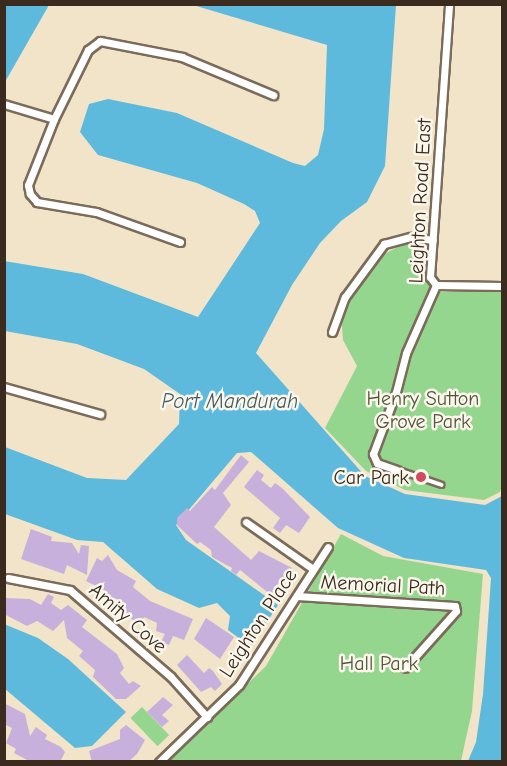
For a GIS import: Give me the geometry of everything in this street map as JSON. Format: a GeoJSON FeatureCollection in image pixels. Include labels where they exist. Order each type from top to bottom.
{"type":"FeatureCollection","features":[{"type":"Feature","properties":{"kind":"street","name":"Leighton Road East"},"geometry":{"type":"LineString","coordinates":[[397,470],[377,463],[373,454],[396,392],[406,352],[436,285],[430,277],[449,4]]}},
{"type":"Feature","properties":{"kind":"street"},"geometry":{"type":"LineString","coordinates":[[180,242],[96,212],[37,202],[27,185],[54,119],[88,50],[100,41],[182,57],[273,95]]}},
{"type":"Feature","properties":{"kind":"street"},"geometry":{"type":"LineString","coordinates":[[4,104],[54,119]]}},
{"type":"Feature","properties":{"kind":"street"},"geometry":{"type":"LineString","coordinates":[[332,332],[345,297],[384,244],[411,237],[433,240]]}},
{"type":"Feature","properties":{"kind":"street"},"geometry":{"type":"LineString","coordinates":[[436,285],[502,286]]}},
{"type":"Feature","properties":{"kind":"street"},"geometry":{"type":"LineString","coordinates":[[4,387],[100,414]]}},
{"type":"Feature","properties":{"kind":"street"},"geometry":{"type":"LineString","coordinates":[[246,522],[313,569]]}},
{"type":"Feature","properties":{"kind":"street","name":"Leighton Place"},"geometry":{"type":"LineString","coordinates":[[159,762],[239,686],[328,547]]}},
{"type":"Feature","properties":{"kind":"street","name":"Amity Cove"},"geometry":{"type":"LineString","coordinates":[[8,578],[70,590],[93,606],[171,677],[207,717]]}},
{"type":"Feature","properties":{"kind":"street","name":"Memorial Path"},"geometry":{"type":"LineString","coordinates":[[297,596],[455,606],[456,611],[405,668]]}},
{"type":"Feature","properties":{"kind":"lane","name":"Leighton Road East"},"geometry":{"type":"LineString","coordinates":[[397,470],[442,485]]}},
{"type":"Feature","properties":{"kind":"green space","name":"Henry Sutton Grove Park"},"geometry":{"type":"Polygon","coordinates":[[[408,241],[424,246],[425,278],[439,292],[502,291],[502,485],[500,492],[484,500],[405,490],[366,471],[325,428],[357,366],[343,340],[341,315],[351,293],[381,256],[408,241]]]}},
{"type":"Feature","properties":{"kind":"green space","name":"Hall Park"},"geometry":{"type":"Polygon","coordinates":[[[341,534],[383,556],[483,574],[472,711],[461,761],[167,762],[266,666],[341,534]]]}},
{"type":"Feature","properties":{"kind":"green space"},"geometry":{"type":"Polygon","coordinates":[[[142,707],[169,735],[158,746],[130,718],[142,707]]]}},
{"type":"Feature","properties":{"kind":"water"},"geometry":{"type":"Polygon","coordinates":[[[4,5],[49,5],[5,82],[4,82],[4,5]]]}},
{"type":"Feature","properties":{"kind":"water","name":"Port Mandurah"},"geometry":{"type":"Polygon","coordinates":[[[193,5],[396,5],[385,166],[367,202],[341,221],[320,243],[292,285],[256,353],[365,476],[405,494],[485,505],[502,496],[502,761],[468,761],[476,742],[483,694],[491,578],[486,570],[404,558],[338,528],[251,452],[237,453],[176,525],[186,540],[278,605],[251,647],[228,630],[230,616],[217,603],[199,608],[157,589],[103,542],[77,540],[5,514],[5,447],[87,478],[126,480],[179,424],[180,394],[144,369],[77,344],[5,331],[4,261],[83,274],[198,317],[260,223],[255,211],[244,204],[197,183],[98,155],[80,132],[89,104],[108,99],[177,113],[293,163],[305,166],[318,155],[324,129],[327,45],[193,5]]]}},
{"type":"Feature","properties":{"kind":"water"},"geometry":{"type":"Polygon","coordinates":[[[4,624],[38,638],[68,659],[126,712],[92,746],[75,748],[5,689],[4,624]]]}},
{"type":"Feature","properties":{"kind":"building"},"geometry":{"type":"Polygon","coordinates":[[[241,455],[249,462],[223,493],[231,505],[214,527],[251,560],[259,551],[292,568],[277,600],[240,570],[236,575],[231,571],[232,568],[212,557],[211,550],[200,542],[197,544],[177,525],[177,518],[187,508],[190,511],[212,487],[215,490],[241,455]]]}},
{"type":"Feature","properties":{"kind":"building"},"geometry":{"type":"Polygon","coordinates":[[[257,470],[264,475],[261,480],[271,488],[275,483],[282,488],[310,517],[299,533],[286,525],[280,533],[273,528],[280,518],[244,487],[257,470]]]}},
{"type":"Feature","properties":{"kind":"building"},"geometry":{"type":"Polygon","coordinates":[[[31,529],[52,537],[51,541],[72,543],[79,554],[81,545],[89,546],[87,575],[67,565],[64,574],[21,559],[31,529]]]}},
{"type":"Feature","properties":{"kind":"building"},"geometry":{"type":"Polygon","coordinates":[[[108,555],[117,570],[136,581],[133,587],[150,601],[193,619],[184,640],[173,636],[169,645],[161,642],[165,634],[156,631],[157,623],[144,617],[139,625],[122,611],[126,604],[115,598],[112,605],[103,601],[108,592],[86,581],[97,558],[102,561],[108,555]]]}},
{"type":"Feature","properties":{"kind":"building"},"geometry":{"type":"Polygon","coordinates":[[[48,594],[54,597],[51,603],[61,610],[68,605],[87,620],[82,627],[117,654],[124,668],[120,673],[129,684],[133,681],[141,686],[126,699],[116,699],[93,677],[95,670],[79,656],[83,651],[67,638],[64,620],[53,631],[37,621],[27,626],[4,614],[4,598],[30,599],[41,605],[48,594]]]}},
{"type":"Feature","properties":{"kind":"building"},"geometry":{"type":"Polygon","coordinates":[[[206,618],[234,637],[220,659],[194,639],[206,618]]]}},
{"type":"Feature","properties":{"kind":"building"},"geometry":{"type":"Polygon","coordinates":[[[187,655],[204,673],[209,668],[213,671],[222,684],[215,691],[211,687],[201,692],[177,665],[187,655]]]}},
{"type":"Feature","properties":{"kind":"building"},"geometry":{"type":"Polygon","coordinates":[[[163,697],[173,705],[162,715],[169,721],[162,727],[147,712],[163,697]]]}},
{"type":"Feature","properties":{"kind":"building"},"geometry":{"type":"Polygon","coordinates":[[[4,703],[25,714],[30,736],[36,727],[47,735],[45,739],[61,747],[65,752],[60,762],[31,762],[14,753],[16,749],[6,743],[12,728],[4,724],[4,703]]]}},
{"type":"Feature","properties":{"kind":"building"},"geometry":{"type":"Polygon","coordinates":[[[126,725],[145,740],[137,754],[128,762],[92,762],[89,751],[120,739],[120,730],[126,725]]]}},
{"type":"Feature","properties":{"kind":"place","name":"Car Park"},"geometry":{"type":"Point","coordinates":[421,477]}}]}
